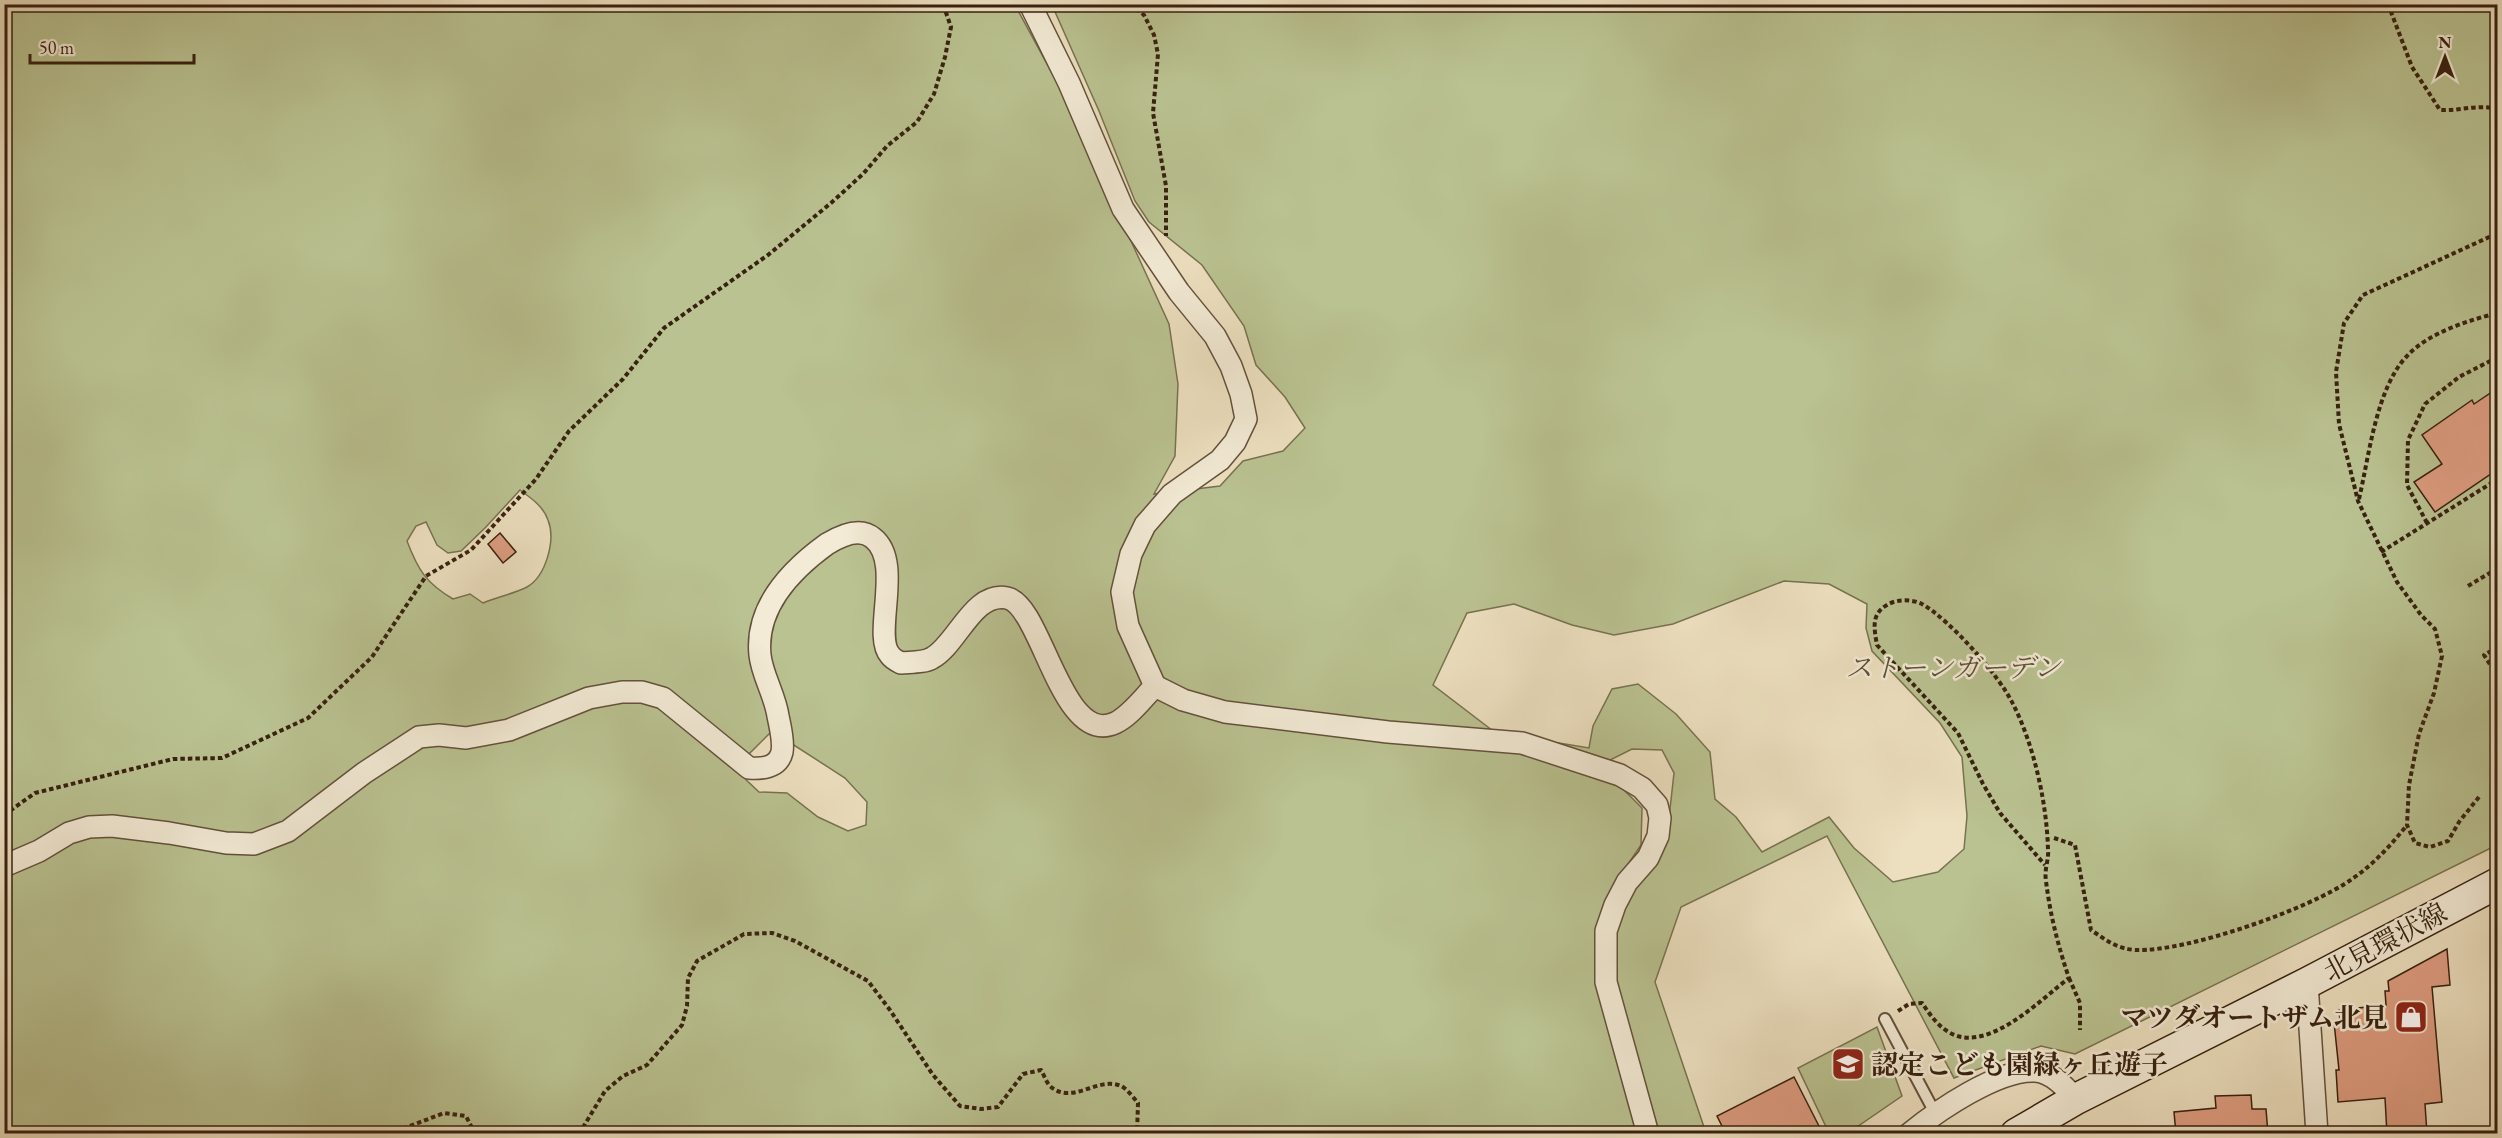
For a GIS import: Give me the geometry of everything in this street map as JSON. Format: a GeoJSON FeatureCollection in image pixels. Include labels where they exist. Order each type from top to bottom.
{"type":"FeatureCollection","features":[{"type":"Feature","properties":{"kind":"main road","name":"北見環状線"},"geometry":{"type":"LineString","coordinates":[[2016,1134],[2076,1099],[2307,983],[2498,883]]}},
{"type":"Feature","properties":{"kind":"street"},"geometry":{"type":"LineString","coordinates":[[1030,4],[1069,83],[1123,209],[1179,292],[1215,336],[1231,366],[1241,394],[1246,419],[1235,442],[1220,460],[1172,494],[1145,525],[1131,554],[1122,592],[1126,615],[1128,626],[1155,686],[1183,700],[1225,712],[1388,732],[1522,743],[1620,775],[1642,788],[1657,805],[1660,818],[1658,836],[1648,858],[1627,882],[1615,904],[1606,931],[1606,982],[1648,1134]]}},
{"type":"Feature","properties":{"kind":"street"},"geometry":{"type":"LineString","coordinates":[[4,866],[39,851],[69,832],[88,827],[135,829],[226,843],[255,844],[288,831],[364,773],[419,736],[439,735],[466,738],[509,730],[589,698],[622,692],[642,692],[663,698],[749,768],[765,770],[777,762],[782,752],[776,704],[760,657],[760,633],[764,612],[775,593],[810,556],[837,538],[857,532],[872,536],[884,549],[887,570],[885,641],[888,654],[901,663],[933,658],[979,606],[992,598],[1008,598],[1019,604],[1033,624],[1045,657],[1064,692],[1088,721],[1099,725],[1112,725],[1121,720],[1155,686]]}},
{"type":"Feature","properties":{"kind":"street"},"geometry":{"type":"LineString","coordinates":[[2307,983],[2317,1134]]}},
{"type":"Feature","properties":{"kind":"street"},"geometry":{"type":"LineString","coordinates":[[1909,1134],[1935,1113],[1987,1084],[2017,1074],[2036,1071],[2057,1079],[2076,1099]]}},
{"type":"Feature","properties":{"kind":"lane"},"geometry":{"type":"LineString","coordinates":[[1885,1019],[1935,1113]]}},
{"type":"Feature","properties":{"kind":"path"},"geometry":{"type":"LineString","coordinates":[[4,815],[35,793],[173,759],[222,758],[308,718],[372,657],[426,576],[471,550],[536,479],[569,431],[623,379],[664,328],[768,255],[831,203],[863,174],[887,146],[917,122],[934,94],[945,57],[951,27],[943,4]]}},
{"type":"Feature","properties":{"kind":"path"},"geometry":{"type":"LineString","coordinates":[[1130,4],[1144,15],[1154,35],[1158,54],[1153,113],[1166,186],[1168,216],[1166,237],[1153,254]]}},
{"type":"Feature","properties":{"kind":"path"},"geometry":{"type":"LineString","coordinates":[[2388,4],[2412,67],[2440,110],[2460,111],[2482,105],[2498,109]]}},
{"type":"Feature","properties":{"kind":"path"},"geometry":{"type":"LineString","coordinates":[[2479,797],[2459,822],[2448,841],[2430,847],[2415,843],[2407,825],[2409,785],[2419,734],[2434,693],[2442,656],[2435,629],[2421,615],[2397,582],[2358,501],[2339,424],[2336,372],[2344,323],[2363,295],[2498,233]]}},
{"type":"Feature","properties":{"kind":"path"},"geometry":{"type":"LineString","coordinates":[[2358,501],[2374,426],[2388,386],[2407,356],[2431,338],[2462,322],[2498,313]]}},
{"type":"Feature","properties":{"kind":"path"},"geometry":{"type":"LineString","coordinates":[[2427,523],[2407,485],[2408,440],[2425,404],[2459,377],[2498,357]]}},
{"type":"Feature","properties":{"kind":"path"},"geometry":{"type":"LineString","coordinates":[[2381,552],[2498,479]]}},
{"type":"Feature","properties":{"kind":"path"},"geometry":{"type":"LineString","coordinates":[[2468,586],[2498,568]]}},
{"type":"Feature","properties":{"kind":"path"},"geometry":{"type":"LineString","coordinates":[[2044,865],[2049,854],[2038,782],[2024,730],[2013,703],[1969,646],[1933,612],[1920,603],[1905,600],[1892,602],[1882,608],[1875,616],[1874,630],[1877,645],[1958,733],[2000,813],[2044,865],[2057,944],[2080,1003],[2080,1030]]}},
{"type":"Feature","properties":{"kind":"path"},"geometry":{"type":"LineString","coordinates":[[2498,647],[2484,656],[2498,677]]}},
{"type":"Feature","properties":{"kind":"path"},"geometry":{"type":"LineString","coordinates":[[2054,838],[2075,845],[2091,930],[2115,946],[2137,950],[2172,946],[2215,936],[2294,910],[2352,880],[2386,851],[2407,825]]}},
{"type":"Feature","properties":{"kind":"path"},"geometry":{"type":"LineString","coordinates":[[579,1134],[605,1091],[623,1076],[647,1065],[682,1025],[687,1006],[688,978],[698,961],[744,934],[772,933],[795,941],[868,981],[933,1076],[960,1106],[981,1110],[998,1107],[1023,1074],[1041,1070],[1051,1087],[1067,1093],[1086,1090],[1105,1082],[1123,1086],[1138,1103],[1137,1134]]}},
{"type":"Feature","properties":{"kind":"path"},"geometry":{"type":"LineString","coordinates":[[1885,1019],[1909,1005],[1922,1003],[1948,1032],[1968,1039],[1988,1036],[2023,1015],[2069,978]]}},
{"type":"Feature","properties":{"kind":"path"},"geometry":{"type":"LineString","coordinates":[[389,1134],[444,1113],[466,1116],[475,1134]]}},
{"type":"Feature","properties":{"kind":"green space","name":"ストーンガーデン"},"geometry":{"type":"Polygon","coordinates":[[[5,5],[1015,5],[1066,99],[1169,324],[1178,384],[1175,456],[1154,494],[1220,486],[1243,461],[1283,451],[1305,428],[1285,397],[1256,365],[1244,326],[1202,265],[1149,222],[1135,201],[1099,111],[1052,5],[2497,5],[2497,845],[2075,1054],[2041,1046],[1954,1078],[1827,836],[1681,907],[1655,982],[1706,1133],[5,1134],[5,5]],[[520,490],[461,551],[448,553],[437,545],[426,522],[416,526],[407,541],[419,568],[436,587],[453,599],[470,594],[483,603],[527,587],[534,582],[548,557],[551,537],[548,520],[543,511],[537,503],[520,490]],[[1784,581],[1673,624],[1614,635],[1572,625],[1514,604],[1467,613],[1433,685],[1518,750],[1559,743],[1589,748],[1593,726],[1612,689],[1638,684],[1676,714],[1710,752],[1715,799],[1736,817],[1762,852],[1829,817],[1854,848],[1893,882],[1938,872],[1964,849],[1967,816],[1962,757],[1940,723],[1872,651],[1866,628],[1867,604],[1829,584],[1784,581]],[[772,731],[749,754],[741,775],[759,792],[787,793],[818,817],[848,831],[866,825],[867,802],[845,778],[772,731]],[[1632,749],[1608,761],[1618,784],[1642,808],[1641,845],[1620,876],[1668,827],[1674,773],[1662,750],[1632,749]]]}},
{"type":"Feature","properties":{"kind":"green space"},"geometry":{"type":"Polygon","coordinates":[[[1877,1027],[1902,1096],[1848,1133],[1829,1133],[1798,1068],[1877,1027]]]}},
{"type":"Feature","properties":{"kind":"building"},"geometry":{"type":"Polygon","coordinates":[[[2498,388],[2498,469],[2435,512],[2414,482],[2442,464],[2422,435],[2472,400],[2474,404],[2498,388]]]}},
{"type":"Feature","properties":{"kind":"building"},"geometry":{"type":"Polygon","coordinates":[[[500,533],[516,552],[503,563],[488,544],[500,533]]]}},
{"type":"Feature","properties":{"kind":"building"},"geometry":{"type":"Polygon","coordinates":[[[2447,949],[2450,985],[2432,987],[2442,1102],[2425,1104],[2427,1134],[2387,1134],[2385,1098],[2338,1102],[2336,1070],[2339,1070],[2334,1022],[2340,1021],[2339,1010],[2386,1005],[2385,991],[2389,991],[2388,981],[2447,949]]]}},
{"type":"Feature","properties":{"kind":"building"},"geometry":{"type":"Polygon","coordinates":[[[1794,1077],[1823,1134],[1726,1134],[1717,1116],[1794,1077]]]}},
{"type":"Feature","properties":{"kind":"building"},"geometry":{"type":"Polygon","coordinates":[[[2251,1095],[2252,1109],[2266,1109],[2268,1134],[2176,1134],[2174,1112],[2216,1108],[2215,1096],[2251,1095]]]}},
{"type":"Feature","properties":{"kind":"place","name":"マツダオートザム北見"},"geometry":{"type":"Point","coordinates":[2411,1017]}},
{"type":"Feature","properties":{"kind":"place","name":"認定こども園緑ヶ丘遊子"},"geometry":{"type":"Point","coordinates":[1848,1064]}}]}
